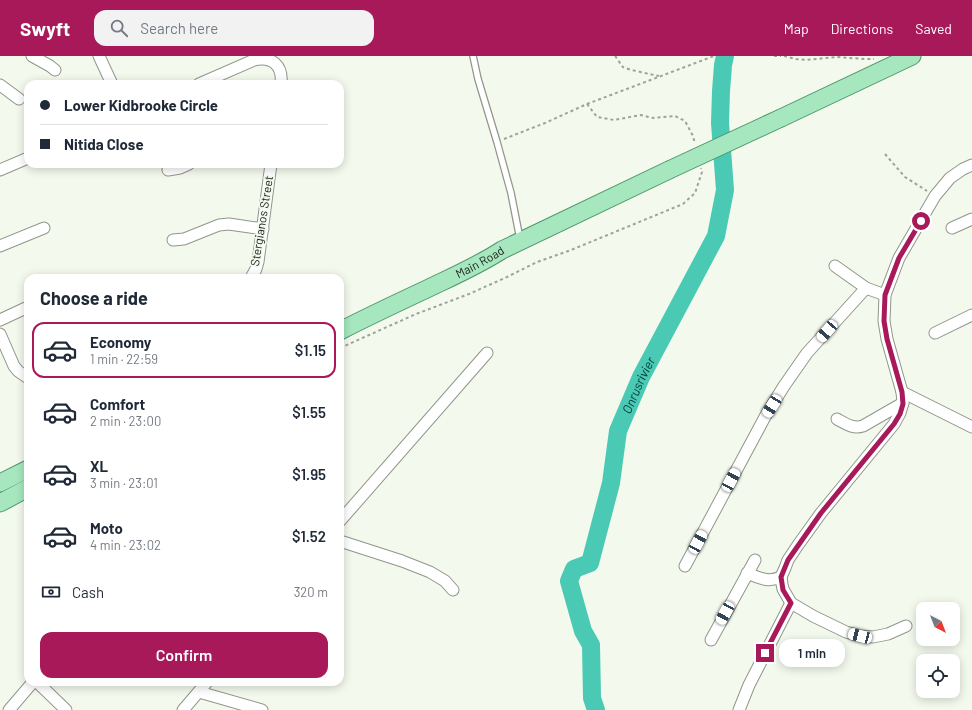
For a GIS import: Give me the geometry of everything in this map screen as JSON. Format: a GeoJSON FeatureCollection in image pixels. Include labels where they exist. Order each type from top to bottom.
{"type":"FeatureCollection","features":[{"type":"Feature","properties":{"kind":"main road"},"geometry":{"type":"LineString","coordinates":[[502,250],[912,56]]}},
{"type":"Feature","properties":{"kind":"main road","name":"Main Road"},"geometry":{"type":"LineString","coordinates":[[344,318],[480,254],[502,250]]}},
{"type":"Feature","properties":{"kind":"main road","name":"Main Road"},"geometry":{"type":"LineString","coordinates":[[344,329],[490,258],[502,250]]}},
{"type":"Feature","properties":{"kind":"main road"},"geometry":{"type":"LineString","coordinates":[[0,483],[24,471]]}},
{"type":"Feature","properties":{"kind":"main road"},"geometry":{"type":"LineString","coordinates":[[0,503],[24,490]]}},
{"type":"Feature","properties":{"kind":"street"},"geometry":{"type":"LineString","coordinates":[[32,56],[55,70]]}},
{"type":"Feature","properties":{"kind":"street"},"geometry":{"type":"LineString","coordinates":[[99,56],[110,80]]}},
{"type":"Feature","properties":{"kind":"street"},"geometry":{"type":"LineString","coordinates":[[209,80],[254,60],[266,59],[271,60],[278,66],[282,75],[281,80]]}},
{"type":"Feature","properties":{"kind":"street"},"geometry":{"type":"LineString","coordinates":[[0,85],[19,99]]}},
{"type":"Feature","properties":{"kind":"street"},"geometry":{"type":"LineString","coordinates":[[0,170],[24,160]]}},
{"type":"Feature","properties":{"kind":"street"},"geometry":{"type":"LineString","coordinates":[[906,626],[888,634],[873,637],[860,636],[846,632],[830,625],[791,603],[783,590],[781,577],[788,560],[821,513],[894,424],[900,414],[903,404],[902,392],[887,339],[884,321],[885,295],[899,258],[935,196],[950,178],[972,165]]}},
{"type":"Feature","properties":{"kind":"street"},"geometry":{"type":"LineString","coordinates":[[168,170],[180,168]]}},
{"type":"Feature","properties":{"kind":"street","name":"Stergianos Street"},"geometry":{"type":"LineString","coordinates":[[253,274],[258,262],[270,168]]}},
{"type":"Feature","properties":{"kind":"street"},"geometry":{"type":"LineString","coordinates":[[952,228],[972,219]]}},
{"type":"Feature","properties":{"kind":"street"},"geometry":{"type":"LineString","coordinates":[[173,240],[184,239],[224,224],[262,229]]}},
{"type":"Feature","properties":{"kind":"street"},"geometry":{"type":"LineString","coordinates":[[0,246],[44,228]]}},
{"type":"Feature","properties":{"kind":"street"},"geometry":{"type":"LineString","coordinates":[[835,266],[866,288],[885,295]]}},
{"type":"Feature","properties":{"kind":"street"},"geometry":{"type":"LineString","coordinates":[[685,566],[762,422],[784,386],[808,353],[866,288]]}},
{"type":"Feature","properties":{"kind":"street"},"geometry":{"type":"LineString","coordinates":[[0,320],[24,309]]}},
{"type":"Feature","properties":{"kind":"street"},"geometry":{"type":"LineString","coordinates":[[935,333],[972,315]]}},
{"type":"Feature","properties":{"kind":"street"},"geometry":{"type":"LineString","coordinates":[[0,334],[14,366],[24,375]]}},
{"type":"Feature","properties":{"kind":"street"},"geometry":{"type":"LineString","coordinates":[[344,516],[487,353]]}},
{"type":"Feature","properties":{"kind":"street"},"geometry":{"type":"LineString","coordinates":[[902,392],[972,427]]}},
{"type":"Feature","properties":{"kind":"street"},"geometry":{"type":"LineString","coordinates":[[837,419],[851,426],[859,427],[903,404]]}},
{"type":"Feature","properties":{"kind":"street"},"geometry":{"type":"LineString","coordinates":[[344,542],[402,561],[430,572],[445,581],[453,590]]}},
{"type":"Feature","properties":{"kind":"street"},"geometry":{"type":"LineString","coordinates":[[710,640],[755,560]]}},
{"type":"Feature","properties":{"kind":"street"},"geometry":{"type":"LineString","coordinates":[[748,573],[767,580],[775,580],[781,577]]}},
{"type":"Feature","properties":{"kind":"street"},"geometry":{"type":"LineString","coordinates":[[739,710],[749,685],[791,603]]}},
{"type":"Feature","properties":{"kind":"street"},"geometry":{"type":"LineString","coordinates":[[9,710],[30,686]]}},
{"type":"Feature","properties":{"kind":"street"},"geometry":{"type":"LineString","coordinates":[[41,686],[66,710]]}},
{"type":"Feature","properties":{"kind":"street"},"geometry":{"type":"LineString","coordinates":[[183,710],[204,686]]}},
{"type":"Feature","properties":{"kind":"street"},"geometry":{"type":"LineString","coordinates":[[199,692],[262,710]]}},
{"type":"Feature","properties":{"kind":"lane"},"geometry":{"type":"LineString","coordinates":[[473,56],[478,79],[511,193],[520,241]]}},
{"type":"Feature","properties":{"kind":"path"},"geometry":{"type":"LineString","coordinates":[[615,56],[623,67],[627,69],[659,76]]}},
{"type":"Feature","properties":{"kind":"path"},"geometry":{"type":"LineString","coordinates":[[497,142],[587,104],[714,56]]}},
{"type":"Feature","properties":{"kind":"path"},"geometry":{"type":"LineString","coordinates":[[774,56],[806,60],[836,57],[865,59],[880,58]]}},
{"type":"Feature","properties":{"kind":"path"},"geometry":{"type":"LineString","coordinates":[[885,154],[905,177],[935,196]]}},
{"type":"Feature","properties":{"kind":"waterway","name":"Onrusrivier"},"geometry":{"type":"LineString","coordinates":[[596,710],[592,698],[591,645],[583,631],[569,581],[574,569],[590,563],[611,483],[618,431],[641,377],[716,236],[725,190],[720,123],[721,91],[725,56]]}},
{"type":"Feature","properties":{"kind":"route"},"geometry":{"type":"LineString","coordinates":[[765,653],[791,603],[783,590],[781,577],[788,560],[821,513],[894,424],[900,414],[903,404],[902,392],[887,339],[884,321],[885,295],[899,258],[921,221]]}}]}
